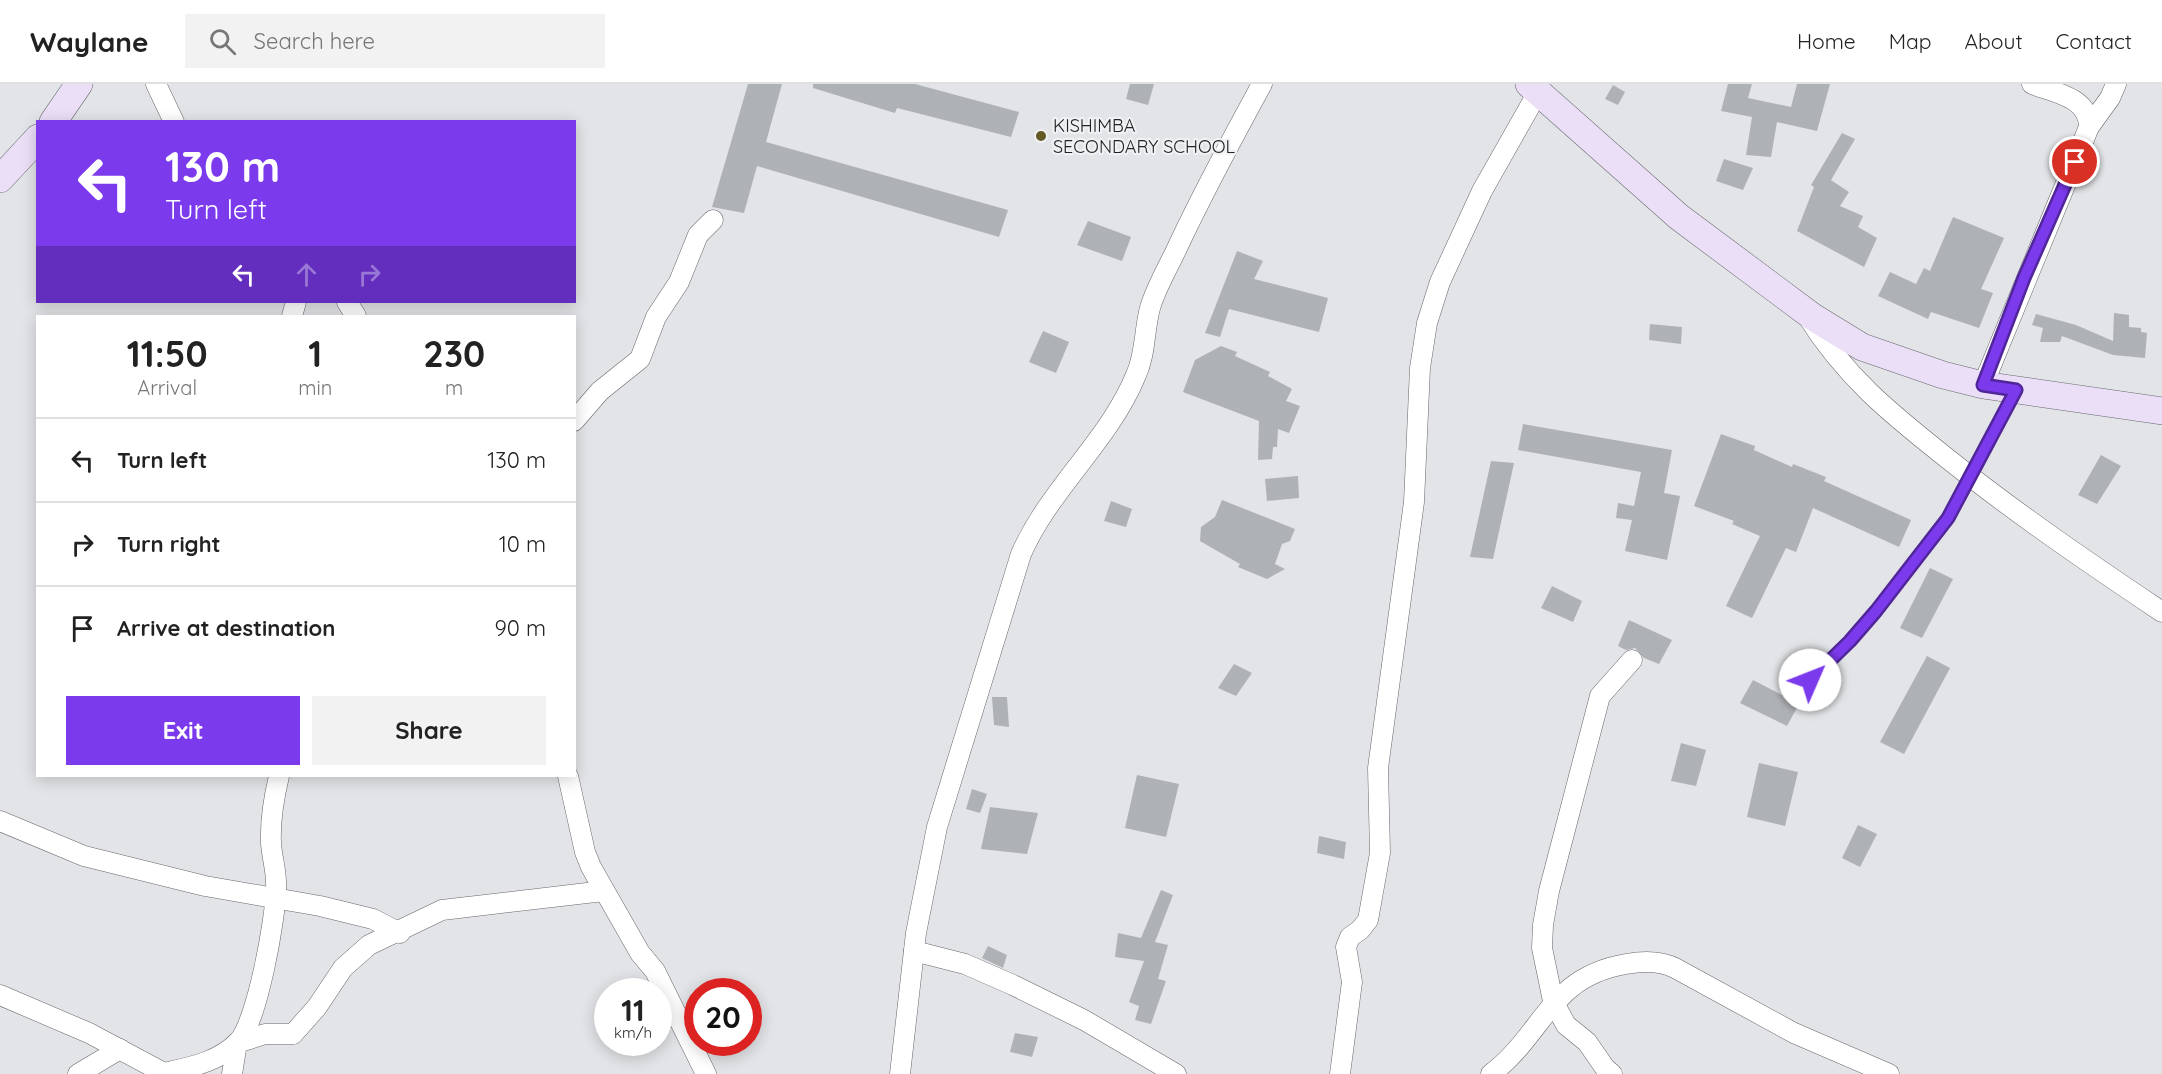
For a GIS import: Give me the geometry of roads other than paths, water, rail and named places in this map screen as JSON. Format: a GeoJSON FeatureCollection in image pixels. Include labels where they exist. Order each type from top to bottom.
{"type":"FeatureCollection","features":[{"type":"Feature","properties":{"kind":"street"},"geometry":{"type":"LineString","coordinates":[[53,120],[79,84]]}},
{"type":"Feature","properties":{"kind":"street"},"geometry":{"type":"LineString","coordinates":[[156,84],[173,120]]}},
{"type":"Feature","properties":{"kind":"street"},"geometry":{"type":"LineString","coordinates":[[900,1074],[914,951],[937,827],[1021,554],[1033,528],[1102,435],[1136,375],[1145,346],[1150,308],[1159,287],[1201,197],[1262,84]]}},
{"type":"Feature","properties":{"kind":"street"},"geometry":{"type":"LineString","coordinates":[[2032,84],[2074,99],[2084,107],[2089,117],[2089,127]]}},
{"type":"Feature","properties":{"kind":"street"},"geometry":{"type":"LineString","coordinates":[[1983,385],[2089,127],[2110,98],[2116,84]]}},
{"type":"Feature","properties":{"kind":"street"},"geometry":{"type":"LineString","coordinates":[[1340,1074],[1352,982],[1346,947],[1350,937],[1368,920],[1380,853],[1378,768],[1414,502],[1420,368],[1427,324],[1440,282],[1482,191],[1534,88],[1679,217],[1803,310],[1862,347],[1942,375],[1983,385],[2162,411]]}},
{"type":"Feature","properties":{"kind":"street"},"geometry":{"type":"LineString","coordinates":[[0,179],[36,140]]}},
{"type":"Feature","properties":{"kind":"street"},"geometry":{"type":"LineString","coordinates":[[576,419],[600,391],[640,359],[656,316],[679,282],[698,235],[713,220]]}},
{"type":"Feature","properties":{"kind":"street"},"geometry":{"type":"LineString","coordinates":[[1803,310],[1826,347],[1852,378],[1891,414],[2020,516],[2162,612]]}},
{"type":"Feature","properties":{"kind":"street"},"geometry":{"type":"LineString","coordinates":[[1612,1074],[1605,1068],[1587,1042],[1566,1025],[1554,1001],[1542,948],[1543,925],[1549,891],[1600,696],[1632,660]]}},
{"type":"Feature","properties":{"kind":"street"},"geometry":{"type":"LineString","coordinates":[[232,1074],[237,1043],[254,1014],[275,897],[275,863],[271,834],[274,798],[279,777]]}},
{"type":"Feature","properties":{"kind":"street"},"geometry":{"type":"LineString","coordinates":[[568,777],[585,852],[604,891],[640,953],[655,971],[706,1074]]}},
{"type":"Feature","properties":{"kind":"street"},"geometry":{"type":"LineString","coordinates":[[0,821],[84,856],[205,886],[275,897],[373,920],[398,933]]}},
{"type":"Feature","properties":{"kind":"street"},"geometry":{"type":"LineString","coordinates":[[0,995],[69,1024],[165,1074],[211,1060],[237,1043],[265,1034],[292,1034],[317,1007],[344,968],[369,945],[442,910],[604,891]]}},
{"type":"Feature","properties":{"kind":"street"},"geometry":{"type":"LineString","coordinates":[[914,951],[965,964],[1013,985],[1084,1020],[1176,1074]]}},
{"type":"Feature","properties":{"kind":"street"},"geometry":{"type":"LineString","coordinates":[[1491,1074],[1514,1055],[1554,1001],[1571,984],[1599,972],[1632,963],[1666,963],[1794,1033],[1889,1074]]}},
{"type":"Feature","properties":{"kind":"street"},"geometry":{"type":"LineString","coordinates":[[78,1074],[120,1049]]}},
{"type":"Feature","properties":{"kind":"lane"},"geometry":{"type":"LineString","coordinates":[[1810,680],[1850,641],[1889,596],[1948,518],[2016,390]]}},
{"type":"Feature","properties":{"kind":"place","name":"KISHIMBA SECONDARY SCHOOL"},"geometry":{"type":"Point","coordinates":[1041,136]}}]}
